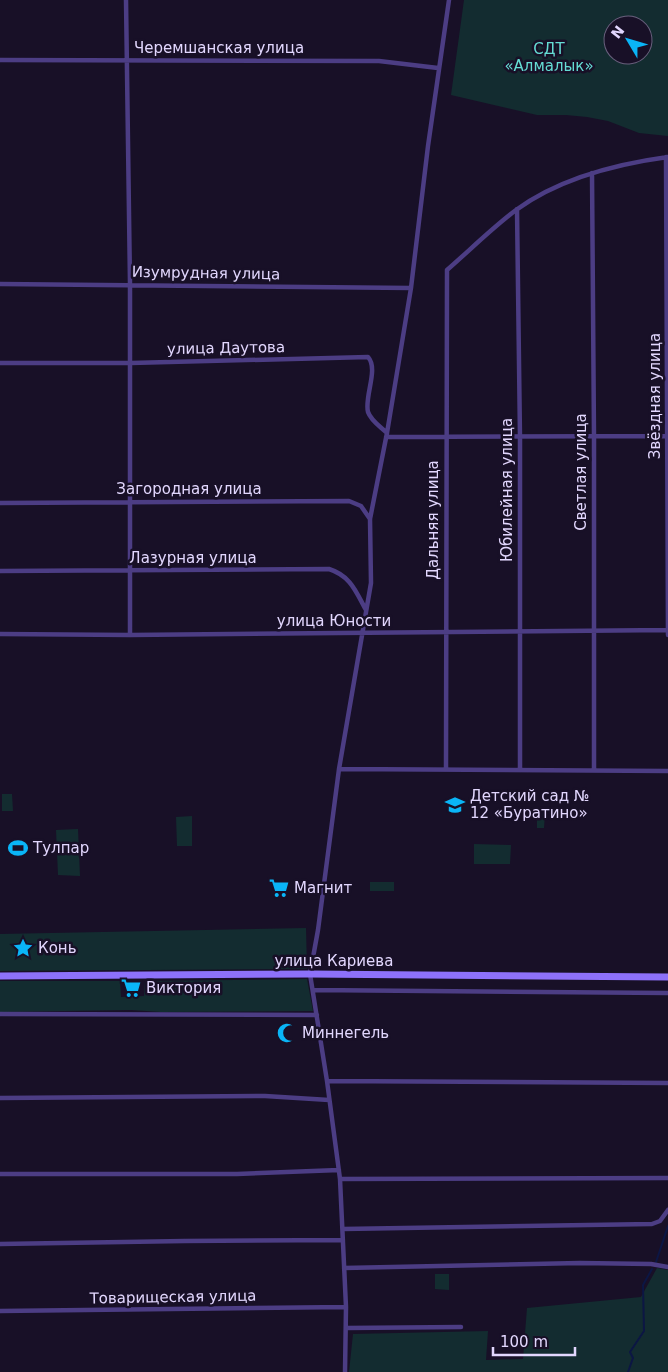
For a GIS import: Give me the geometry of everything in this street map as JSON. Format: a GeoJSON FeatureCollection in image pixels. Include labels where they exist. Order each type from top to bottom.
{"type":"FeatureCollection","features":[{"type":"Feature","properties":{"kind":"main road","name":"улица Кариева"},"geometry":{"type":"LineString","coordinates":[[0,976],[310,974],[668,977]]}},
{"type":"Feature","properties":{"kind":"street"},"geometry":{"type":"LineString","coordinates":[[126,0],[130,284],[130,635]]}},
{"type":"Feature","properties":{"kind":"street"},"geometry":{"type":"LineString","coordinates":[[345,1372],[346,1308],[340,1179],[328,1081],[310,974],[318,930],[339,769],[371,583],[370,519],[387,435],[411,288],[438,68],[449,0]]}},
{"type":"Feature","properties":{"kind":"street","name":"Черемшанская улица"},"geometry":{"type":"LineString","coordinates":[[0,60],[379,61],[438,68]]}},
{"type":"Feature","properties":{"kind":"street"},"geometry":{"type":"LineString","coordinates":[[517,209],[542,195],[592,173],[623,164],[667,157]]}},
{"type":"Feature","properties":{"kind":"street","name":"Звёздная улица"},"geometry":{"type":"LineString","coordinates":[[667,157],[668,635]]}},
{"type":"Feature","properties":{"kind":"street","name":"Светлая улица"},"geometry":{"type":"LineString","coordinates":[[592,173],[594,770]]}},
{"type":"Feature","properties":{"kind":"street","name":"Дальняя улица"},"geometry":{"type":"LineString","coordinates":[[446,769],[447,270],[517,209]]}},
{"type":"Feature","properties":{"kind":"street","name":"Юбилейная улица"},"geometry":{"type":"LineString","coordinates":[[517,209],[520,438],[520,770]]}},
{"type":"Feature","properties":{"kind":"street","name":"Изумрудная улица"},"geometry":{"type":"LineString","coordinates":[[0,284],[411,288]]}},
{"type":"Feature","properties":{"kind":"street","name":"улица Даутова"},"geometry":{"type":"LineString","coordinates":[[0,363],[130,363],[368,357],[372,364],[368,405],[369,414],[387,435]]}},
{"type":"Feature","properties":{"kind":"street"},"geometry":{"type":"LineString","coordinates":[[387,435],[446,438],[668,436]]}},
{"type":"Feature","properties":{"kind":"street","name":"Загородная улица"},"geometry":{"type":"LineString","coordinates":[[0,503],[349,501],[361,506],[370,519]]}},
{"type":"Feature","properties":{"kind":"street","name":"Лазурная улица"},"geometry":{"type":"LineString","coordinates":[[0,571],[329,570],[339,572],[346,577],[366,610]]}},
{"type":"Feature","properties":{"kind":"street","name":"улица Юности"},"geometry":{"type":"LineString","coordinates":[[0,634],[130,635],[668,630]]}},
{"type":"Feature","properties":{"kind":"street"},"geometry":{"type":"LineString","coordinates":[[339,769],[668,771]]}},
{"type":"Feature","properties":{"kind":"street"},"geometry":{"type":"LineString","coordinates":[[313,990],[668,993]]}},
{"type":"Feature","properties":{"kind":"street"},"geometry":{"type":"LineString","coordinates":[[0,1014],[317,1015]]}},
{"type":"Feature","properties":{"kind":"street"},"geometry":{"type":"LineString","coordinates":[[328,1081],[668,1082]]}},
{"type":"Feature","properties":{"kind":"street"},"geometry":{"type":"LineString","coordinates":[[0,1098],[265,1096],[330,1100]]}},
{"type":"Feature","properties":{"kind":"street"},"geometry":{"type":"LineString","coordinates":[[0,1174],[237,1174],[339,1170]]}},
{"type":"Feature","properties":{"kind":"street"},"geometry":{"type":"LineString","coordinates":[[340,1179],[668,1178]]}},
{"type":"Feature","properties":{"kind":"street"},"geometry":{"type":"LineString","coordinates":[[343,1229],[652,1224],[660,1221],[668,1210]]}},
{"type":"Feature","properties":{"kind":"street"},"geometry":{"type":"LineString","coordinates":[[0,1244],[185,1240],[343,1240]]}},
{"type":"Feature","properties":{"kind":"street"},"geometry":{"type":"LineString","coordinates":[[344,1268],[580,1263],[651,1264],[668,1267]]}},
{"type":"Feature","properties":{"kind":"street","name":"Товарищеская улица"},"geometry":{"type":"LineString","coordinates":[[0,1311],[346,1308]]}},
{"type":"Feature","properties":{"kind":"street"},"geometry":{"type":"LineString","coordinates":[[346,1328],[461,1327]]}},
{"type":"Feature","properties":{"kind":"green space","name":"СДТ «Алмалык»"},"geometry":{"type":"Polygon","coordinates":[[[464,0],[668,0],[668,136],[639,133],[608,121],[587,117],[537,115],[451,95],[464,0]]]}},
{"type":"Feature","properties":{"kind":"green space"},"geometry":{"type":"Polygon","coordinates":[[[2,794],[12,794],[13,811],[2,811],[2,794]]]}},
{"type":"Feature","properties":{"kind":"green space"},"geometry":{"type":"Polygon","coordinates":[[[537,813],[545,813],[544,828],[537,828],[537,813]]]}},
{"type":"Feature","properties":{"kind":"green space"},"geometry":{"type":"Polygon","coordinates":[[[192,816],[192,846],[177,846],[176,817],[192,816]]]}},
{"type":"Feature","properties":{"kind":"green space"},"geometry":{"type":"Polygon","coordinates":[[[78,829],[80,876],[58,875],[56,830],[78,829]]]}},
{"type":"Feature","properties":{"kind":"green space"},"geometry":{"type":"Polygon","coordinates":[[[474,844],[511,845],[510,864],[474,864],[474,844]]]}},
{"type":"Feature","properties":{"kind":"green space"},"geometry":{"type":"Polygon","coordinates":[[[370,882],[394,882],[394,891],[370,891],[370,882]]]}},
{"type":"Feature","properties":{"kind":"green space"},"geometry":{"type":"Polygon","coordinates":[[[306,928],[307,969],[0,971],[0,934],[306,928]]]}},
{"type":"Feature","properties":{"kind":"green space"},"geometry":{"type":"Polygon","coordinates":[[[307,979],[313,1011],[161,1012],[131,1010],[0,1012],[0,981],[120,981],[121,997],[144,996],[145,981],[307,979]]]}},
{"type":"Feature","properties":{"kind":"green space"},"geometry":{"type":"Polygon","coordinates":[[[657,1268],[668,1270],[668,1372],[349,1372],[353,1334],[488,1331],[486,1360],[523,1359],[527,1308],[641,1297],[657,1268]]]}},
{"type":"Feature","properties":{"kind":"green space"},"geometry":{"type":"Polygon","coordinates":[[[435,1274],[449,1274],[449,1290],[435,1289],[435,1274]]]}},
{"type":"Feature","properties":{"kind":"waterway"},"geometry":{"type":"LineString","coordinates":[[656,1262],[668,1226]]}},
{"type":"Feature","properties":{"kind":"waterway"},"geometry":{"type":"LineString","coordinates":[[628,1372],[633,1358],[630,1352],[644,1331],[643,1285],[652,1269]]}},
{"type":"Feature","properties":{"kind":"place","name":"Детский сад № 12 «Буратино»"},"geometry":{"type":"Point","coordinates":[455,805]}},
{"type":"Feature","properties":{"kind":"place","name":"Тулпар"},"geometry":{"type":"Point","coordinates":[18,848]}},
{"type":"Feature","properties":{"kind":"place","name":"Магнит"},"geometry":{"type":"Point","coordinates":[279,888]}},
{"type":"Feature","properties":{"kind":"place","name":"Конь"},"geometry":{"type":"Point","coordinates":[23,948]}},
{"type":"Feature","properties":{"kind":"place","name":"Виктория"},"geometry":{"type":"Point","coordinates":[131,988]}},
{"type":"Feature","properties":{"kind":"place","name":"Миннегель"},"geometry":{"type":"Point","coordinates":[287,1033]}}]}
